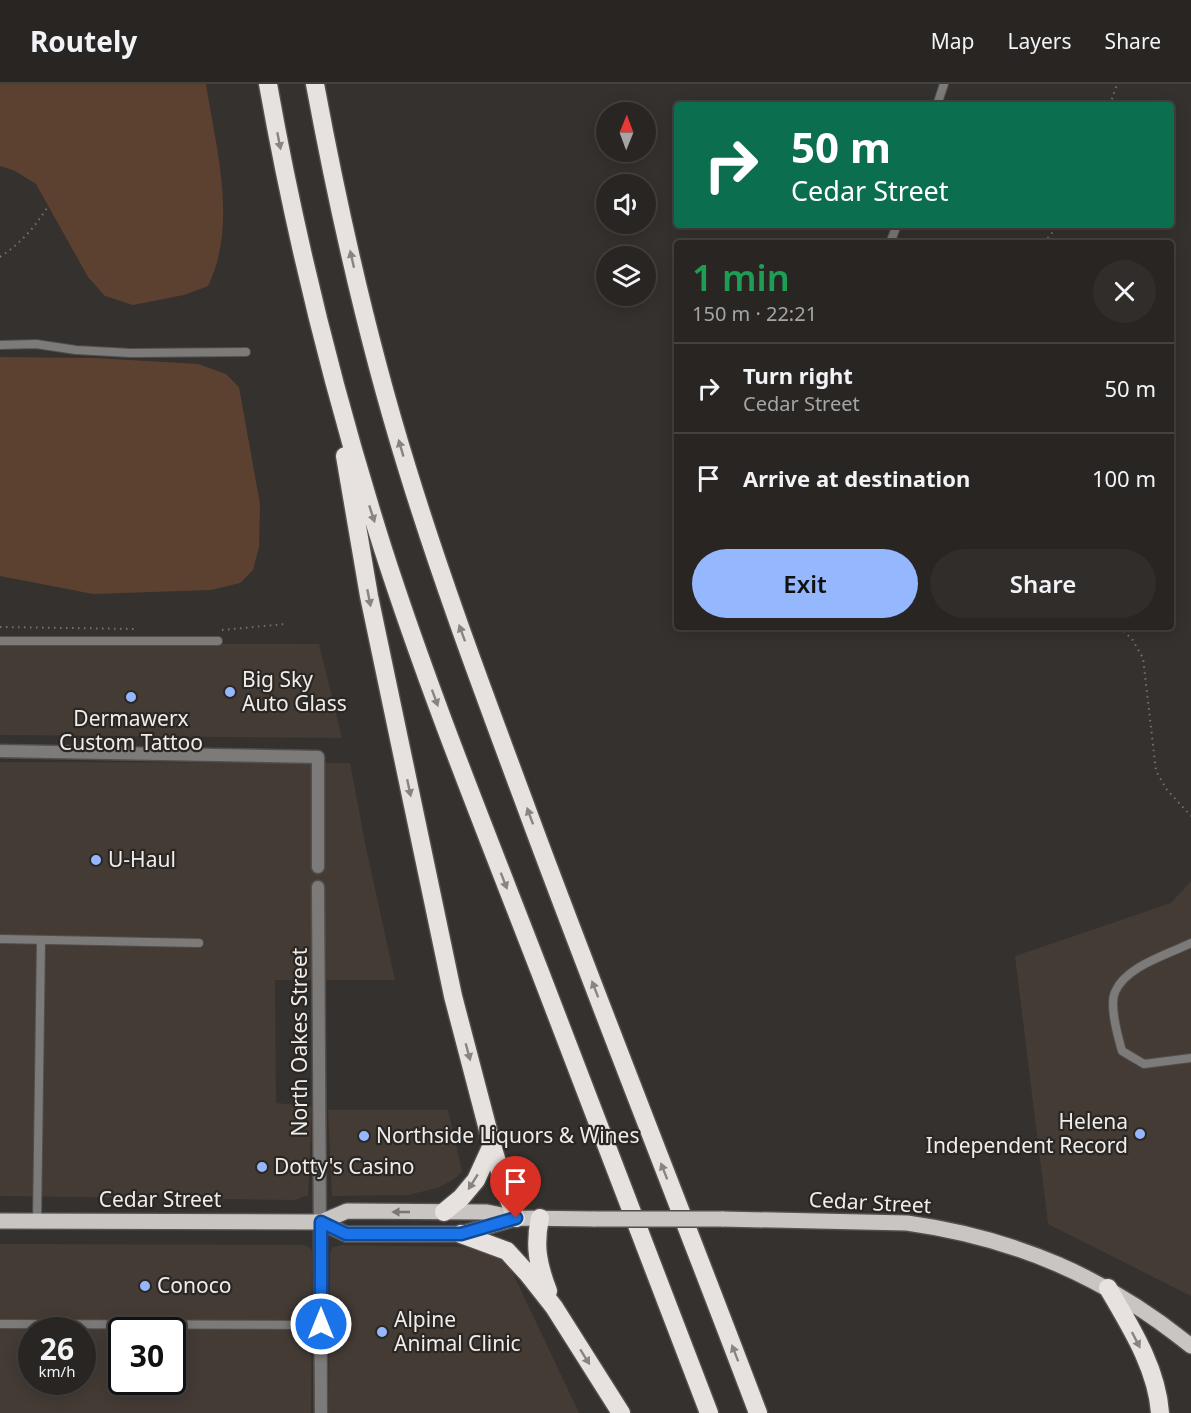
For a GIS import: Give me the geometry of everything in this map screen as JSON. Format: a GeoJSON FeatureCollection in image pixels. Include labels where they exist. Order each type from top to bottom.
{"type":"FeatureCollection","features":[{"type":"Feature","properties":{"kind":"highway"},"geometry":{"type":"LineString","coordinates":[[268,84],[292,203],[328,354],[372,512],[435,697],[709,1413]]}},
{"type":"Feature","properties":{"kind":"highway"},"geometry":{"type":"LineString","coordinates":[[315,84],[347,239],[379,369],[405,464],[443,581],[574,936],[761,1411]]}},
{"type":"Feature","properties":{"kind":"highway"},"geometry":{"type":"LineString","coordinates":[[328,354],[369,596],[453,996],[492,1145],[516,1218]]}},
{"type":"Feature","properties":{"kind":"highway"},"geometry":{"type":"LineString","coordinates":[[444,1212],[476,1180],[492,1145]]}},
{"type":"Feature","properties":{"kind":"highway"},"geometry":{"type":"LineString","coordinates":[[540,1218],[536,1237],[537,1255],[554,1307]]}},
{"type":"Feature","properties":{"kind":"highway"},"geometry":{"type":"LineString","coordinates":[[461,1234],[507,1251],[528,1274],[554,1307],[621,1413]]}},
{"type":"Feature","properties":{"kind":"highway"},"geometry":{"type":"LineString","coordinates":[[1108,1288],[1142,1351],[1159,1400],[1160,1413]]}},
{"type":"Feature","properties":{"kind":"main road","name":"Cedar Street"},"geometry":{"type":"LineString","coordinates":[[0,1221],[321,1222],[347,1212],[487,1212],[516,1218],[878,1221],[933,1227],[988,1239],[1028,1251],[1108,1288],[1154,1316],[1191,1346]]}},
{"type":"Feature","properties":{"kind":"main road","name":"Cedar Street"},"geometry":{"type":"LineString","coordinates":[[321,1222],[346,1234],[461,1234],[516,1218]]}},
{"type":"Feature","properties":{"kind":"street"},"geometry":{"type":"LineString","coordinates":[[0,751],[318,757],[318,867]]}},
{"type":"Feature","properties":{"kind":"street","name":"North Oakes Street"},"geometry":{"type":"LineString","coordinates":[[318,887],[321,1413]]}},
{"type":"Feature","properties":{"kind":"lane"},"geometry":{"type":"LineString","coordinates":[[938,102],[944,84]]}},
{"type":"Feature","properties":{"kind":"lane"},"geometry":{"type":"LineString","coordinates":[[0,345],[36,344],[76,350],[131,353],[246,352]]}},
{"type":"Feature","properties":{"kind":"lane"},"geometry":{"type":"LineString","coordinates":[[0,641],[218,641]]}},
{"type":"Feature","properties":{"kind":"lane"},"geometry":{"type":"LineString","coordinates":[[0,939],[199,943]]}},
{"type":"Feature","properties":{"kind":"lane"},"geometry":{"type":"LineString","coordinates":[[37,1221],[41,940]]}},
{"type":"Feature","properties":{"kind":"lane"},"geometry":{"type":"LineString","coordinates":[[1191,943],[1131,971],[1114,993],[1114,1020],[1122,1052],[1144,1064],[1191,1058]]}},
{"type":"Feature","properties":{"kind":"lane"},"geometry":{"type":"LineString","coordinates":[[0,1324],[321,1324]]}},
{"type":"Feature","properties":{"kind":"path"},"geometry":{"type":"LineString","coordinates":[[1111,102],[1117,84]]}},
{"type":"Feature","properties":{"kind":"path"},"geometry":{"type":"LineString","coordinates":[[0,257],[18,245],[47,208]]}},
{"type":"Feature","properties":{"kind":"path"},"geometry":{"type":"LineString","coordinates":[[1046,240],[1056,228]]}},
{"type":"Feature","properties":{"kind":"path"},"geometry":{"type":"LineString","coordinates":[[222,630],[285,624]]}},
{"type":"Feature","properties":{"kind":"path"},"geometry":{"type":"LineString","coordinates":[[0,627],[135,629]]}},
{"type":"Feature","properties":{"kind":"path"},"geometry":{"type":"LineString","coordinates":[[1122,630],[1132,639],[1143,658],[1156,771],[1167,790],[1191,816]]}},
{"type":"Feature","properties":{"kind":"shaded area"},"geometry":{"type":"Polygon","coordinates":[[[0,84],[206,84],[219,160],[223,212],[222,237],[217,262],[208,286],[184,295],[133,305],[105,296],[88,277],[36,184],[15,171],[0,166],[0,84]]]}},
{"type":"Feature","properties":{"kind":"shaded area"},"geometry":{"type":"Polygon","coordinates":[[[0,357],[95,358],[198,364],[226,374],[239,387],[260,504],[259,547],[253,570],[240,583],[211,590],[93,594],[0,576],[0,357]]]}},
{"type":"Feature","properties":{"kind":"shaded area"},"geometry":{"type":"Polygon","coordinates":[[[0,643],[319,644],[342,738],[0,735],[0,643]]]}},
{"type":"Feature","properties":{"kind":"shaded area"},"geometry":{"type":"Polygon","coordinates":[[[0,762],[350,763],[395,980],[275,980],[276,1103],[312,1106],[308,1195],[295,1200],[0,1196],[0,762]]]}},
{"type":"Feature","properties":{"kind":"shaded area"},"geometry":{"type":"Polygon","coordinates":[[[1191,881],[1191,1296],[1048,1224],[1015,956],[1171,903],[1191,881]]]}},
{"type":"Feature","properties":{"kind":"shaded area"},"geometry":{"type":"Polygon","coordinates":[[[328,1110],[448,1110],[462,1171],[453,1180],[437,1188],[408,1195],[332,1196],[328,1110]]]}},
{"type":"Feature","properties":{"kind":"shaded area"},"geometry":{"type":"Polygon","coordinates":[[[0,1244],[304,1245],[310,1248],[312,1252],[311,1413],[0,1413],[0,1244]]]}},
{"type":"Feature","properties":{"kind":"shaded area"},"geometry":{"type":"Polygon","coordinates":[[[342,1245],[463,1247],[486,1250],[508,1263],[579,1413],[329,1413],[330,1253],[333,1247],[342,1245]]]}},
{"type":"Feature","properties":{"kind":"place","name":"Big Sky Auto Glass"},"geometry":{"type":"Point","coordinates":[230,692]}},
{"type":"Feature","properties":{"kind":"place","name":"Dermawerx Custom Tattoo"},"geometry":{"type":"Point","coordinates":[131,697]}},
{"type":"Feature","properties":{"kind":"place","name":"U-Haul"},"geometry":{"type":"Point","coordinates":[96,860]}},
{"type":"Feature","properties":{"kind":"place","name":"Helena Independent Record"},"geometry":{"type":"Point","coordinates":[1140,1134]}},
{"type":"Feature","properties":{"kind":"place","name":"Northside Liquors & Wines"},"geometry":{"type":"Point","coordinates":[364,1136]}},
{"type":"Feature","properties":{"kind":"place","name":"Dotty's Casino"},"geometry":{"type":"Point","coordinates":[262,1167]}},
{"type":"Feature","properties":{"kind":"place","name":"Conoco"},"geometry":{"type":"Point","coordinates":[145,1286]}},
{"type":"Feature","properties":{"kind":"place","name":"Alpine Animal Clinic"},"geometry":{"type":"Point","coordinates":[382,1332]}},
{"type":"Feature","properties":{"kind":"route"},"geometry":{"type":"LineString","coordinates":[[321,1324],[321,1222],[346,1234],[461,1234],[516,1218]]}}]}
